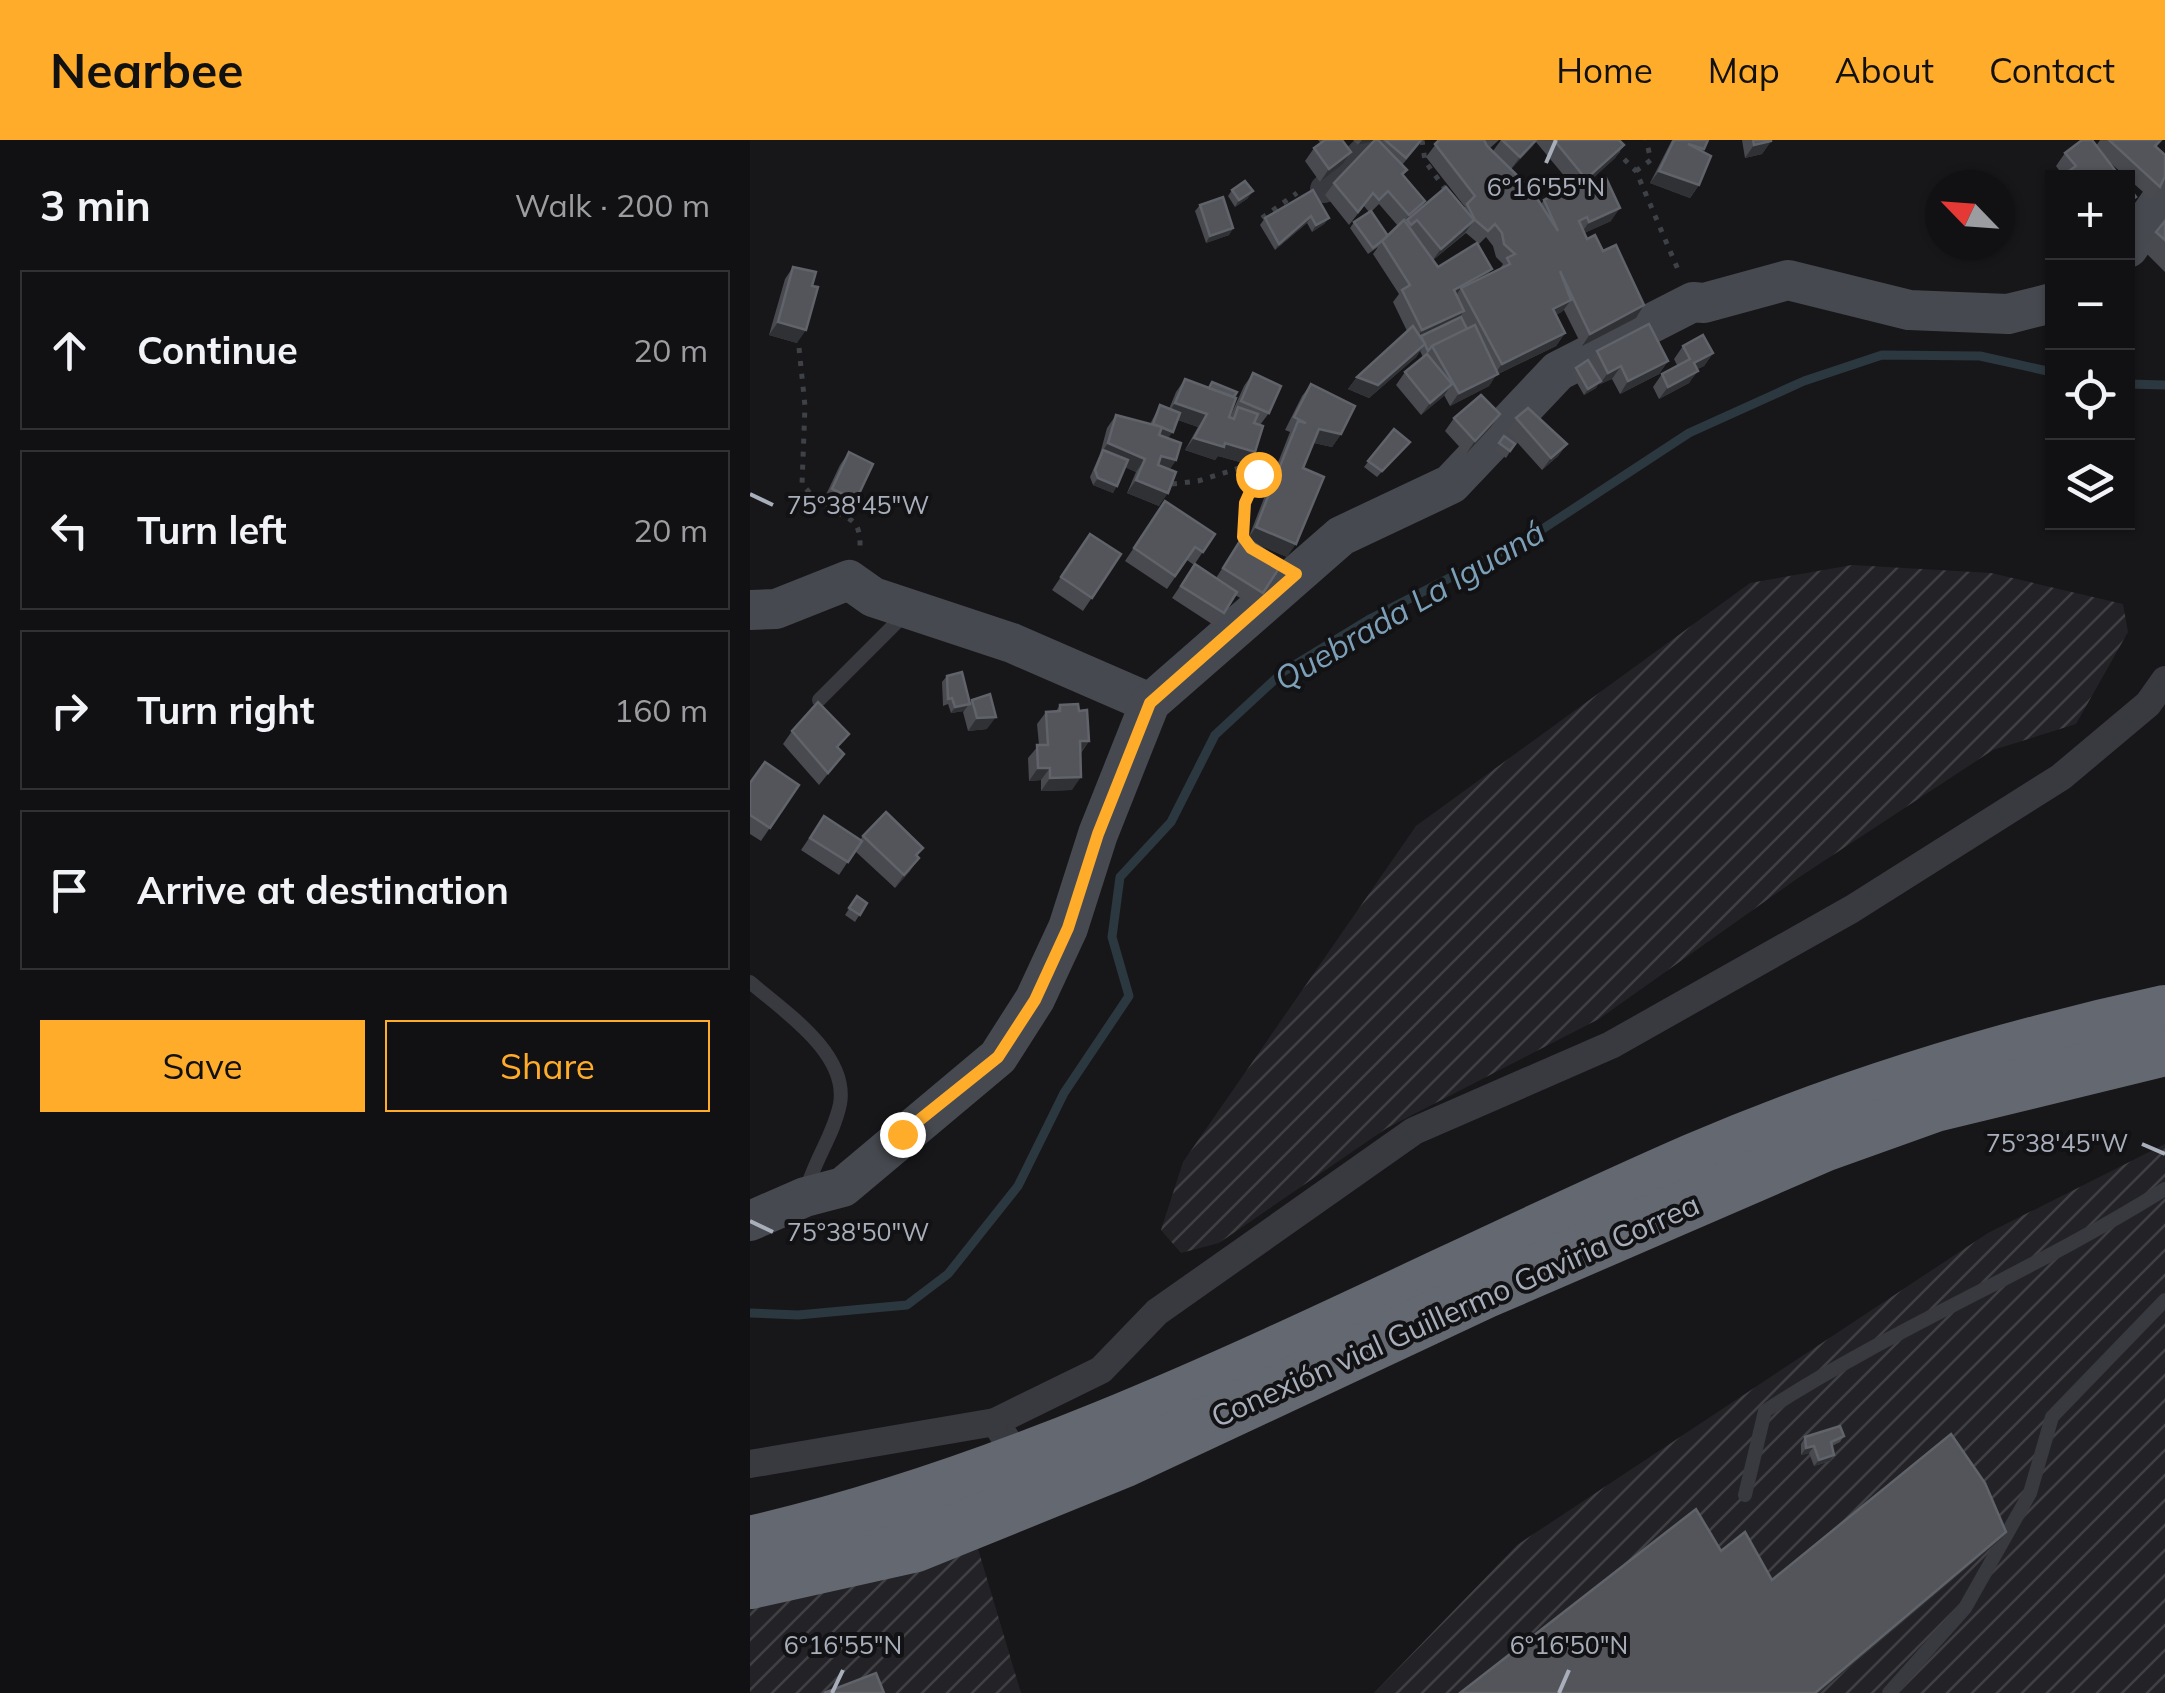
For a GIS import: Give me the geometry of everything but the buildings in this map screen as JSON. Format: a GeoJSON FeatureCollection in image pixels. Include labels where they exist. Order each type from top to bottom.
{"type":"FeatureCollection","features":[{"type":"Feature","properties":{"kind":"highway","name":"Conexión vial Guillermo Gaviria Correa"},"geometry":{"type":"LineString","coordinates":[[750,1542],[936,1491],[1006,1439],[1181,1391],[1697,1158],[1866,1092],[1972,1057],[2165,1010]]}},
{"type":"Feature","properties":{"kind":"highway","name":"Conexión vial Guillermo Gaviria Correa"},"geometry":{"type":"LineString","coordinates":[[750,1583],[916,1546],[1123,1462],[1484,1293],[1826,1145],[1934,1106],[2165,1050]]}},
{"type":"Feature","properties":{"kind":"street"},"geometry":{"type":"LineString","coordinates":[[1324,189],[1375,140]]}},
{"type":"Feature","properties":{"kind":"street"},"geometry":{"type":"LineString","coordinates":[[2135,238],[2165,195]]}},
{"type":"Feature","properties":{"kind":"street"},"geometry":{"type":"LineString","coordinates":[[750,1221],[804,1197],[843,1187],[998,1057],[1035,1000],[1068,928],[1098,834],[1150,703],[1340,536],[1452,484],[1558,371],[1694,302],[1704,303],[1788,280],[1909,310],[2008,314],[2045,304]]}},
{"type":"Feature","properties":{"kind":"street"},"geometry":{"type":"LineString","coordinates":[[750,610],[776,609],[849,580],[858,582],[873,596],[1012,644],[1150,703]]}},
{"type":"Feature","properties":{"kind":"street"},"geometry":{"type":"LineString","coordinates":[[750,1464],[1006,1439],[1100,1370],[1157,1312],[1414,1131],[1611,1045],[1852,909],[2061,777],[2157,708],[2165,680]]}},
{"type":"Feature","properties":{"kind":"lane"},"geometry":{"type":"LineString","coordinates":[[819,700],[910,609]]}},
{"type":"Feature","properties":{"kind":"lane"},"geometry":{"type":"LineString","coordinates":[[750,982],[816,1040],[837,1075],[840,1101],[814,1160],[804,1197]]}},
{"type":"Feature","properties":{"kind":"lane"},"geometry":{"type":"LineString","coordinates":[[1745,1495],[1766,1410],[1832,1367],[2094,1234],[2165,1189]]}},
{"type":"Feature","properties":{"kind":"lane"},"geometry":{"type":"LineString","coordinates":[[1889,1693],[1965,1608],[2030,1494],[2052,1416],[2165,1300]]}},
{"type":"Feature","properties":{"kind":"path"},"geometry":{"type":"LineString","coordinates":[[1422,140],[1424,161],[1445,189],[1436,196]]}},
{"type":"Feature","properties":{"kind":"path"},"geometry":{"type":"LineString","coordinates":[[1636,171],[1651,160],[1646,140]]}},
{"type":"Feature","properties":{"kind":"path"},"geometry":{"type":"LineString","coordinates":[[1606,141],[1636,171],[1694,302]]}},
{"type":"Feature","properties":{"kind":"path"},"geometry":{"type":"LineString","coordinates":[[1262,218],[1300,191],[1324,189]]}},
{"type":"Feature","properties":{"kind":"path"},"geometry":{"type":"LineString","coordinates":[[799,348],[806,406],[802,484],[818,502],[853,516],[859,525],[858,582]]}},
{"type":"Feature","properties":{"kind":"path"},"geometry":{"type":"LineString","coordinates":[[1172,484],[1198,481],[1256,463],[1258,474],[1241,523],[1243,537],[1251,548],[1296,574]]}},
{"type":"Feature","properties":{"kind":"shaded area"},"geometry":{"type":"Polygon","coordinates":[[[1852,565],[1991,573],[2123,604],[2128,632],[2076,724],[1993,750],[1798,878],[1599,1019],[1387,1128],[1219,1243],[1181,1253],[1161,1230],[1183,1162],[1416,826],[1750,583],[1852,565]]]}},
{"type":"Feature","properties":{"kind":"shaded area"},"geometry":{"type":"Polygon","coordinates":[[[2165,1144],[2165,1693],[1374,1693],[1517,1545],[1988,1233],[2165,1144]]]}},
{"type":"Feature","properties":{"kind":"shaded area"},"geometry":{"type":"Polygon","coordinates":[[[976,1542],[1021,1693],[750,1693],[750,1605],[976,1542]]]}},
{"type":"Feature","properties":{"kind":"waterway","name":"Quebrada La Iguaná"},"geometry":{"type":"LineString","coordinates":[[750,1313],[798,1315],[907,1305],[948,1274],[1018,1186],[1064,1093],[1129,996],[1112,937],[1120,877],[1171,822],[1215,735],[1283,672],[1368,620],[1535,534],[1689,433],[1804,381],[1882,355],[1980,356],[2045,370]]}},
{"type":"Feature","properties":{"kind":"waterway","name":"Quebrada La Iguaná"},"geometry":{"type":"LineString","coordinates":[[2135,384],[2165,385]]}},
{"type":"Feature","properties":{"kind":"route"},"geometry":{"type":"LineString","coordinates":[[902,1134],[998,1057],[1035,1000],[1068,928],[1098,834],[1150,703],[1296,574],[1251,548],[1243,537],[1245,503],[1258,474]]}}]}
